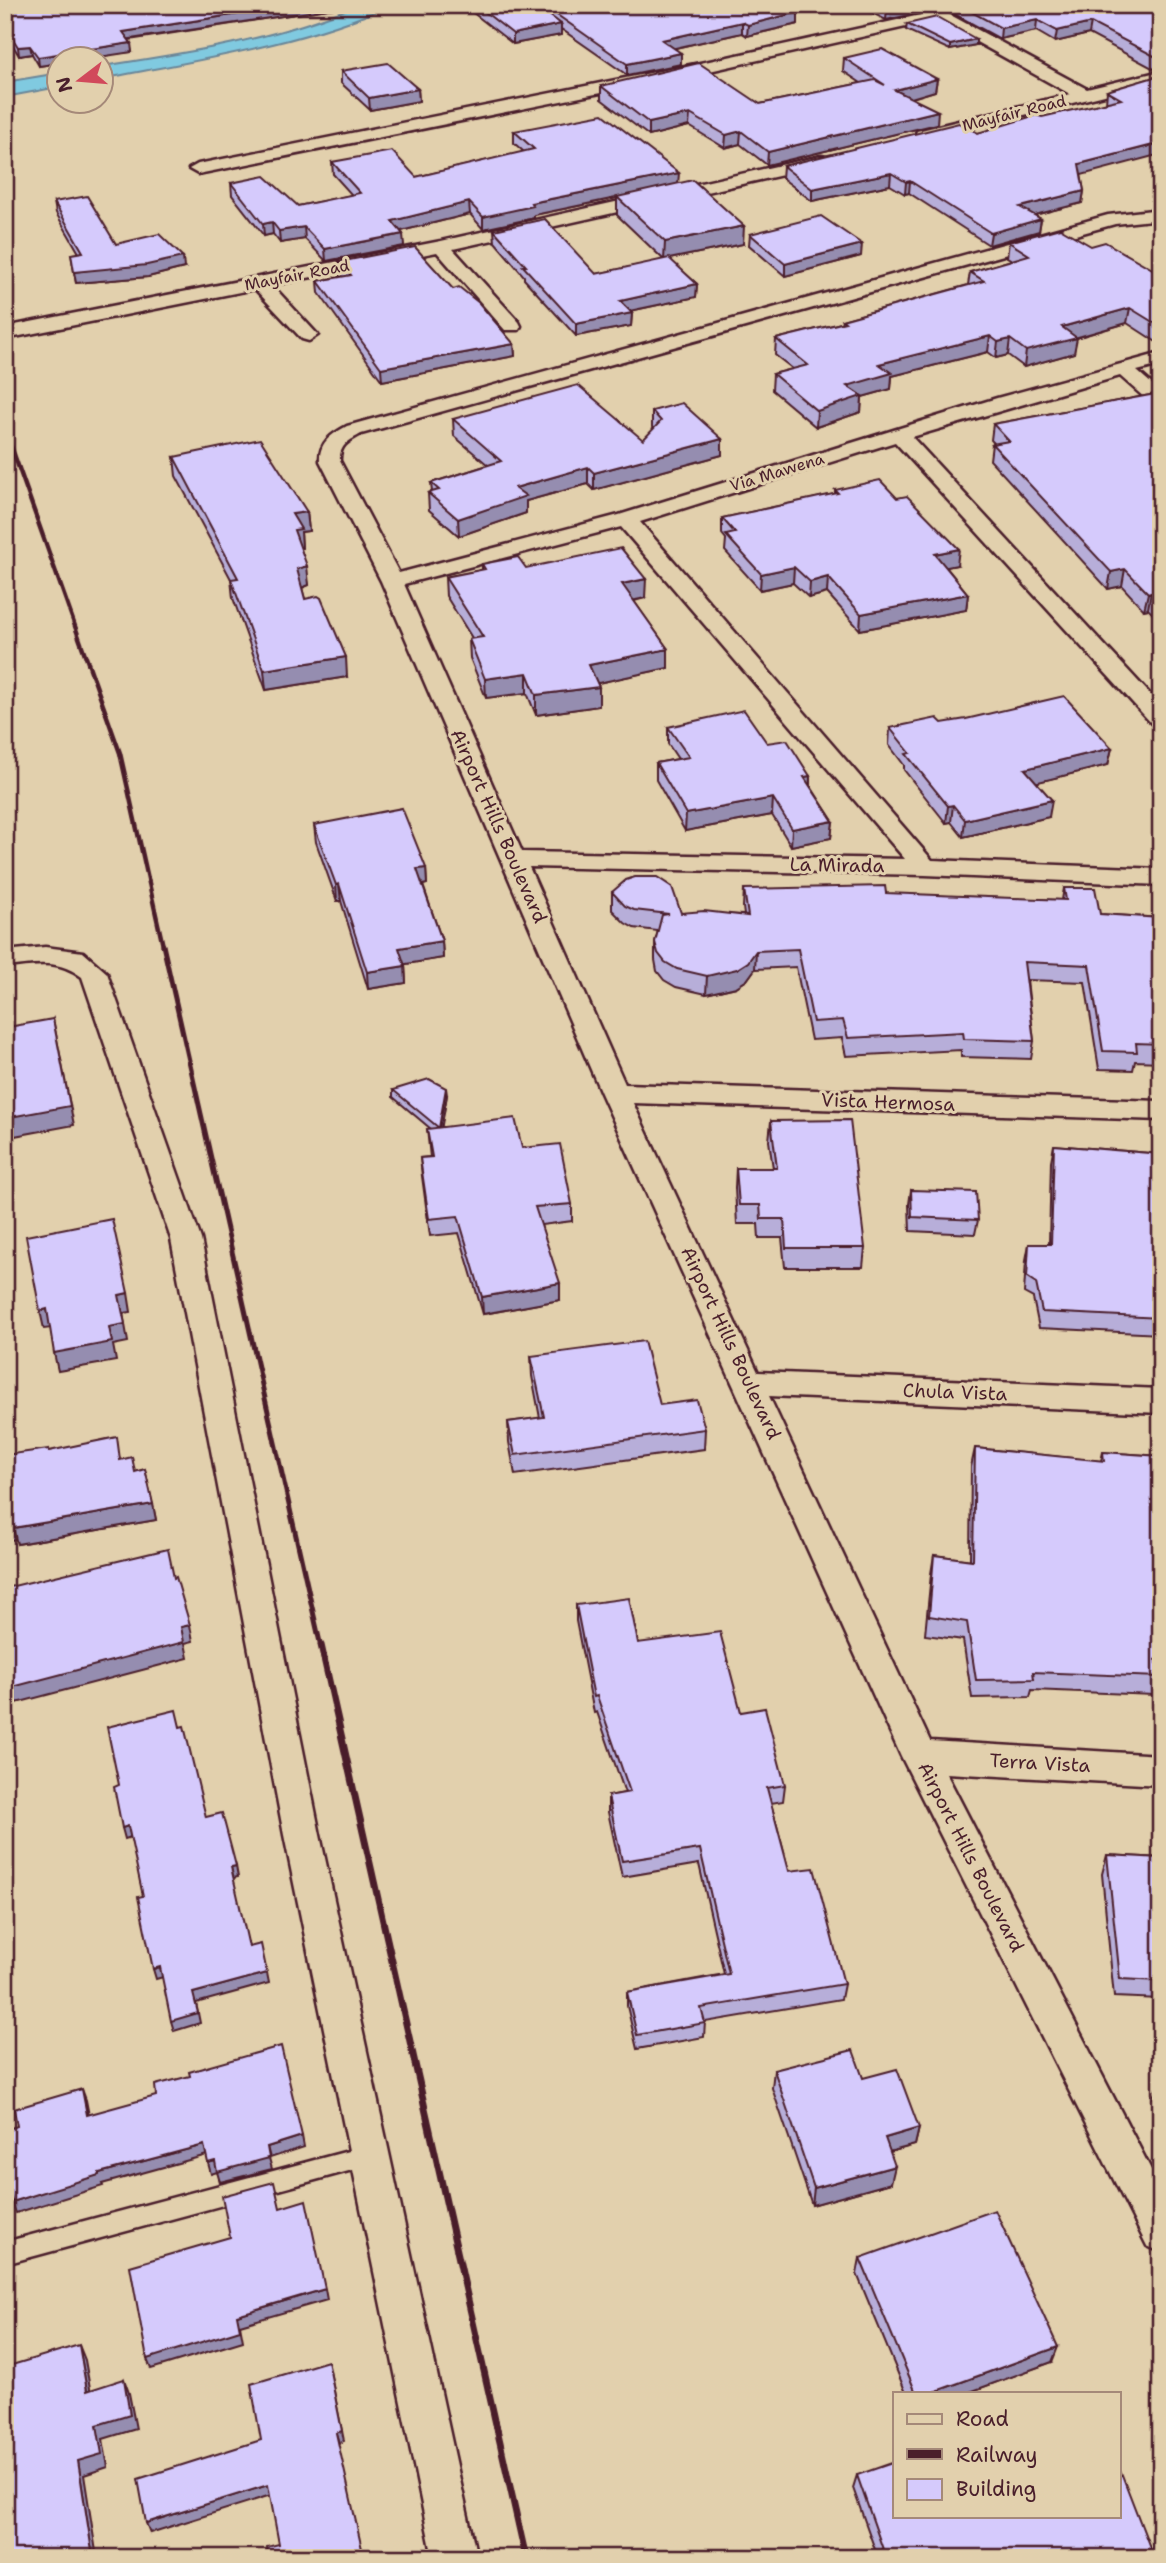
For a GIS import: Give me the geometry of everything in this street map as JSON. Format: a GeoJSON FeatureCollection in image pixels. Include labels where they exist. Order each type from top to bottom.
{"type":"FeatureCollection","features":[{"type":"Feature","properties":{"kind":"street"},"geometry":{"type":"LineString","coordinates":[[920,5],[1085,95]]}},
{"type":"Feature","properties":{"kind":"street"},"geometry":{"type":"LineString","coordinates":[[198,169],[705,67],[939,15]]}},
{"type":"Feature","properties":{"kind":"street","name":"Mayfair Road"},"geometry":{"type":"LineString","coordinates":[[906,139],[1161,76]]}},
{"type":"Feature","properties":{"kind":"street","name":"Mayfair Road"},"geometry":{"type":"LineString","coordinates":[[5,333],[441,246],[839,156]]}},
{"type":"Feature","properties":{"kind":"street","name":"Airport Hills Boulevard"},"geometry":{"type":"LineString","coordinates":[[1155,214],[1114,219],[354,430],[332,444],[328,453],[392,580],[615,1093],[919,1756],[1161,2232]]}},
{"type":"Feature","properties":{"kind":"street"},"geometry":{"type":"LineString","coordinates":[[441,246],[512,326]]}},
{"type":"Feature","properties":{"kind":"street"},"geometry":{"type":"LineString","coordinates":[[259,282],[309,335]]}},
{"type":"Feature","properties":{"kind":"street","name":"Via Mawena"},"geometry":{"type":"LineString","coordinates":[[392,580],[626,519],[1004,402],[1161,359]]}},
{"type":"Feature","properties":{"kind":"street"},"geometry":{"type":"LineString","coordinates":[[1124,370],[1161,402]]}},
{"type":"Feature","properties":{"kind":"street"},"geometry":{"type":"LineString","coordinates":[[898,434],[1161,720]]}},
{"type":"Feature","properties":{"kind":"street"},"geometry":{"type":"LineString","coordinates":[[626,519],[925,867]]}},
{"type":"Feature","properties":{"kind":"street","name":"La Mirada"},"geometry":{"type":"LineString","coordinates":[[513,859],[925,867],[1161,877]]}},
{"type":"Feature","properties":{"kind":"street"},"geometry":{"type":"LineString","coordinates":[[5,959],[45,955],[75,958],[94,973],[186,1239],[302,1835],[456,2558]]}},
{"type":"Feature","properties":{"kind":"street","name":"Vista Hermosa"},"geometry":{"type":"LineString","coordinates":[[615,1093],[1161,1111]]}},
{"type":"Feature","properties":{"kind":"street","name":"Chula Vista"},"geometry":{"type":"LineString","coordinates":[[750,1383],[1161,1401]]}},
{"type":"Feature","properties":{"kind":"street","name":"Terra Vista"},"geometry":{"type":"LineString","coordinates":[[919,1756],[1161,1770]]}},
{"type":"Feature","properties":{"kind":"lane"},"geometry":{"type":"LineString","coordinates":[[5,2253],[372,2155]]}},
{"type":"Feature","properties":{"kind":"water"},"geometry":{"type":"Polygon","coordinates":[[[391,5],[321,31],[285,41],[116,76],[116,64],[260,37],[352,7],[391,5]]]}},
{"type":"Feature","properties":{"kind":"water"},"geometry":{"type":"Polygon","coordinates":[[[46,75],[46,89],[5,97],[5,82],[46,75]]]}},
{"type":"Feature","properties":{"kind":"building"},"geometry":{"type":"Polygon","coordinates":[[[5,5],[295,5],[123,32],[131,43],[111,46],[46,46],[46,56],[38,57],[30,46],[18,47],[5,26],[5,5]]]}},
{"type":"Feature","properties":{"kind":"building"},"geometry":{"type":"Polygon","coordinates":[[[476,5],[536,5],[561,24],[513,34],[476,5]]]}},
{"type":"Feature","properties":{"kind":"building"},"geometry":{"type":"Polygon","coordinates":[[[543,5],[787,5],[798,12],[748,25],[742,22],[662,40],[681,53],[627,64],[543,5]]]}},
{"type":"Feature","properties":{"kind":"building"},"geometry":{"type":"Polygon","coordinates":[[[880,5],[903,5],[887,9],[880,5]]]}},
{"type":"Feature","properties":{"kind":"building"},"geometry":{"type":"Polygon","coordinates":[[[959,5],[1161,5],[1161,58],[1091,23],[1057,31],[1037,20],[1001,28],[959,5]]]}},
{"type":"Feature","properties":{"kind":"building"},"geometry":{"type":"Polygon","coordinates":[[[937,17],[976,39],[950,45],[907,24],[937,17]]]}},
{"type":"Feature","properties":{"kind":"building"},"geometry":{"type":"Polygon","coordinates":[[[882,49],[937,79],[895,90],[938,111],[768,152],[741,131],[726,135],[690,114],[649,123],[601,86],[699,63],[760,104],[875,80],[885,85],[844,58],[882,49]]]}},
{"type":"Feature","properties":{"kind":"building"},"geometry":{"type":"Polygon","coordinates":[[[388,63],[418,89],[369,98],[341,71],[388,63]]]}},
{"type":"Feature","properties":{"kind":"building"},"geometry":{"type":"Polygon","coordinates":[[[1161,75],[1161,143],[1079,164],[1084,191],[1020,207],[1041,219],[991,233],[910,181],[906,182],[891,173],[812,189],[783,166],[959,123],[978,133],[1036,115],[1042,117],[1121,99],[1107,91],[1161,75]]]}},
{"type":"Feature","properties":{"kind":"building"},"geometry":{"type":"Polygon","coordinates":[[[603,114],[679,173],[531,203],[533,206],[483,217],[469,202],[392,221],[403,234],[325,249],[304,227],[279,231],[272,222],[263,224],[231,183],[265,176],[298,206],[360,193],[332,162],[392,151],[416,177],[534,149],[514,131],[603,114]]]}},
{"type":"Feature","properties":{"kind":"building"},"geometry":{"type":"Polygon","coordinates":[[[693,180],[744,226],[665,242],[617,197],[693,180]]]}},
{"type":"Feature","properties":{"kind":"building"},"geometry":{"type":"Polygon","coordinates":[[[87,196],[116,244],[159,234],[183,257],[147,265],[74,272],[71,254],[83,252],[54,202],[87,196]]]}},
{"type":"Feature","properties":{"kind":"building"},"geometry":{"type":"Polygon","coordinates":[[[821,216],[862,244],[785,264],[750,234],[821,216]]]}},
{"type":"Feature","properties":{"kind":"building"},"geometry":{"type":"Polygon","coordinates":[[[545,219],[596,274],[669,258],[697,284],[620,301],[632,313],[576,324],[494,230],[545,219]]]}},
{"type":"Feature","properties":{"kind":"building"},"geometry":{"type":"Polygon","coordinates":[[[1060,228],[1091,246],[1105,242],[1156,271],[1161,270],[1161,327],[1130,308],[1062,327],[1077,338],[1026,351],[1010,339],[998,342],[990,336],[879,364],[892,373],[847,386],[862,396],[817,411],[773,374],[808,365],[776,339],[845,322],[842,320],[984,281],[970,272],[1029,255],[1009,242],[1060,228]]]}},
{"type":"Feature","properties":{"kind":"building"},"geometry":{"type":"Polygon","coordinates":[[[415,247],[453,289],[459,287],[479,303],[514,344],[381,368],[318,281],[351,275],[339,262],[415,247]]]}},
{"type":"Feature","properties":{"kind":"building"},"geometry":{"type":"Polygon","coordinates":[[[578,385],[643,440],[661,421],[652,411],[682,403],[722,439],[594,473],[588,467],[515,488],[526,496],[458,519],[428,493],[439,490],[431,483],[501,461],[453,419],[578,385]]]}},
{"type":"Feature","properties":{"kind":"building"},"geometry":{"type":"Polygon","coordinates":[[[1161,393],[1161,602],[1151,592],[1148,593],[1125,569],[1111,572],[992,444],[1009,441],[993,424],[1161,393]]]}},
{"type":"Feature","properties":{"kind":"building"},"geometry":{"type":"Polygon","coordinates":[[[260,439],[307,512],[292,514],[301,529],[294,530],[307,566],[297,569],[305,599],[318,596],[321,598],[346,657],[264,670],[231,579],[238,578],[174,457],[260,439]]]}},
{"type":"Feature","properties":{"kind":"building"},"geometry":{"type":"Polygon","coordinates":[[[880,480],[897,498],[907,496],[959,549],[935,554],[968,594],[861,614],[828,577],[810,582],[794,567],[761,574],[726,535],[735,533],[722,518],[838,493],[835,490],[880,480]]]}},
{"type":"Feature","properties":{"kind":"building"},"geometry":{"type":"Polygon","coordinates":[[[621,548],[646,579],[622,584],[668,649],[589,665],[599,687],[536,695],[527,673],[485,679],[469,639],[483,637],[445,577],[485,569],[482,564],[518,557],[526,568],[621,548]]]}},
{"type":"Feature","properties":{"kind":"building"},"geometry":{"type":"Polygon","coordinates":[[[1064,696],[1112,748],[1025,769],[1052,800],[965,820],[953,805],[948,806],[906,754],[910,753],[890,728],[937,718],[942,723],[966,719],[1064,696]]]}},
{"type":"Feature","properties":{"kind":"building"},"geometry":{"type":"Polygon","coordinates":[[[744,710],[767,743],[787,740],[810,776],[804,777],[833,821],[792,829],[773,798],[686,814],[656,763],[689,757],[668,727],[744,710]]]}},
{"type":"Feature","properties":{"kind":"building"},"geometry":{"type":"Polygon","coordinates":[[[402,808],[426,868],[417,869],[442,941],[399,948],[405,966],[367,972],[339,884],[336,885],[314,825],[402,808]]]}},
{"type":"Feature","properties":{"kind":"building"},"geometry":{"type":"Polygon","coordinates":[[[635,877],[657,877],[672,887],[681,913],[704,911],[748,916],[744,889],[885,886],[886,893],[1066,900],[1064,888],[1095,888],[1100,914],[1161,918],[1161,1044],[1136,1043],[1137,1052],[1103,1051],[1089,965],[1024,962],[1034,1041],[964,1039],[963,1032],[848,1038],[843,1020],[813,1022],[798,949],[756,951],[748,962],[737,969],[707,976],[677,969],[665,962],[658,953],[655,942],[662,915],[669,914],[634,910],[625,906],[612,892],[626,880],[635,877]]]}},
{"type":"Feature","properties":{"kind":"building"},"geometry":{"type":"Polygon","coordinates":[[[53,1019],[70,1106],[5,1118],[5,1020],[8,1027],[53,1019]]]}},
{"type":"Feature","properties":{"kind":"building"},"geometry":{"type":"Polygon","coordinates":[[[429,1079],[446,1088],[439,1128],[393,1090],[429,1079]]]}},
{"type":"Feature","properties":{"kind":"building"},"geometry":{"type":"Polygon","coordinates":[[[515,1118],[522,1148],[560,1144],[572,1204],[535,1207],[560,1283],[482,1297],[458,1216],[429,1219],[420,1158],[432,1157],[427,1129],[515,1118]]]}},
{"type":"Feature","properties":{"kind":"building"},"geometry":{"type":"Polygon","coordinates":[[[850,1120],[865,1248],[786,1248],[784,1219],[761,1219],[760,1205],[739,1205],[736,1168],[777,1168],[771,1121],[850,1120]]]}},
{"type":"Feature","properties":{"kind":"building"},"geometry":{"type":"Polygon","coordinates":[[[1054,1145],[1161,1154],[1161,1318],[1042,1312],[1036,1283],[1027,1277],[1029,1244],[1051,1244],[1054,1145]]]}},
{"type":"Feature","properties":{"kind":"building"},"geometry":{"type":"Polygon","coordinates":[[[911,1190],[976,1192],[978,1220],[912,1217],[911,1190]]]}},
{"type":"Feature","properties":{"kind":"building"},"geometry":{"type":"Polygon","coordinates":[[[112,1219],[128,1293],[119,1295],[125,1324],[109,1327],[112,1342],[54,1353],[47,1309],[40,1311],[26,1236],[112,1219]]]}},
{"type":"Feature","properties":{"kind":"building"},"geometry":{"type":"Polygon","coordinates":[[[644,1341],[660,1405],[697,1400],[705,1429],[515,1455],[508,1422],[544,1417],[531,1356],[644,1341]]]}},
{"type":"Feature","properties":{"kind":"building"},"geometry":{"type":"Polygon","coordinates":[[[117,1437],[120,1460],[132,1457],[135,1472],[145,1469],[153,1504],[13,1528],[12,1523],[5,1524],[5,1455],[49,1451],[117,1437]]]}},
{"type":"Feature","properties":{"kind":"building"},"geometry":{"type":"Polygon","coordinates":[[[975,1448],[1104,1461],[1103,1452],[1161,1456],[1161,1659],[1156,1659],[1159,1677],[1033,1672],[1034,1679],[976,1680],[967,1622],[929,1616],[934,1555],[973,1560],[975,1448]]]}},
{"type":"Feature","properties":{"kind":"building"},"geometry":{"type":"Polygon","coordinates":[[[168,1549],[174,1578],[176,1577],[190,1625],[181,1627],[184,1642],[5,1689],[5,1588],[168,1549]]]}},
{"type":"Feature","properties":{"kind":"building"},"geometry":{"type":"Polygon","coordinates":[[[629,1598],[638,1643],[720,1632],[741,1712],[765,1708],[785,1785],[767,1788],[789,1871],[814,1868],[844,1984],[701,2008],[705,2023],[637,2035],[627,1992],[729,1974],[700,1849],[622,1861],[608,1796],[630,1792],[597,1696],[594,1697],[576,1605],[629,1598]]]}},
{"type":"Feature","properties":{"kind":"building"},"geometry":{"type":"Polygon","coordinates":[[[176,1710],[180,1727],[184,1726],[206,1817],[222,1813],[236,1866],[231,1867],[249,1947],[261,1944],[267,1973],[193,1993],[198,2013],[171,2021],[160,1967],[153,1969],[138,1897],[143,1896],[128,1826],[122,1828],[114,1787],[119,1785],[107,1727],[176,1710]]]}},
{"type":"Feature","properties":{"kind":"building"},"geometry":{"type":"Polygon","coordinates":[[[1107,1855],[1161,1858],[1161,1981],[1120,1979],[1107,1855]]]}},
{"type":"Feature","properties":{"kind":"building"},"geometry":{"type":"Polygon","coordinates":[[[281,2046],[302,2136],[267,2147],[269,2158],[217,2172],[215,2161],[208,2163],[204,2145],[99,2173],[12,2202],[5,2166],[5,2130],[17,2126],[14,2109],[82,2089],[87,2115],[156,2096],[155,2085],[190,2076],[189,2072],[281,2046]]]}},
{"type":"Feature","properties":{"kind":"building"},"geometry":{"type":"Polygon","coordinates":[[[853,2050],[863,2078],[897,2069],[919,2128],[885,2138],[895,2166],[814,2188],[774,2070],[853,2050]]]}},
{"type":"Feature","properties":{"kind":"building"},"geometry":{"type":"Polygon","coordinates":[[[274,2182],[280,2208],[306,2200],[325,2289],[237,2315],[240,2330],[147,2359],[130,2266],[230,2237],[222,2196],[274,2182]]]}},
{"type":"Feature","properties":{"kind":"building"},"geometry":{"type":"Polygon","coordinates":[[[995,2210],[1058,2347],[934,2392],[916,2392],[860,2258],[995,2210]]]}},
{"type":"Feature","properties":{"kind":"building"},"geometry":{"type":"Polygon","coordinates":[[[79,2345],[87,2391],[124,2379],[130,2415],[97,2425],[102,2454],[78,2461],[93,2558],[5,2558],[5,2367],[79,2345]]]}},
{"type":"Feature","properties":{"kind":"building"},"geometry":{"type":"Polygon","coordinates":[[[328,2361],[342,2431],[336,2433],[364,2558],[269,2558],[267,2547],[279,2544],[268,2485],[146,2523],[138,2479],[261,2440],[251,2384],[328,2361]]]}},
{"type":"Feature","properties":{"kind":"building"},"geometry":{"type":"Polygon","coordinates":[[[893,2463],[893,2518],[1120,2518],[1120,2470],[1154,2558],[886,2558],[857,2475],[893,2463]]]}},
{"type":"Feature","properties":{"kind":"railway"},"geometry":{"type":"LineString","coordinates":[[5,429],[120,753],[163,946]]}},
{"type":"Feature","properties":{"kind":"railway"},"geometry":{"type":"LineString","coordinates":[[163,945],[321,1647]]}},
{"type":"Feature","properties":{"kind":"railway"},"geometry":{"type":"LineString","coordinates":[[321,1645],[526,2558]]}}]}
